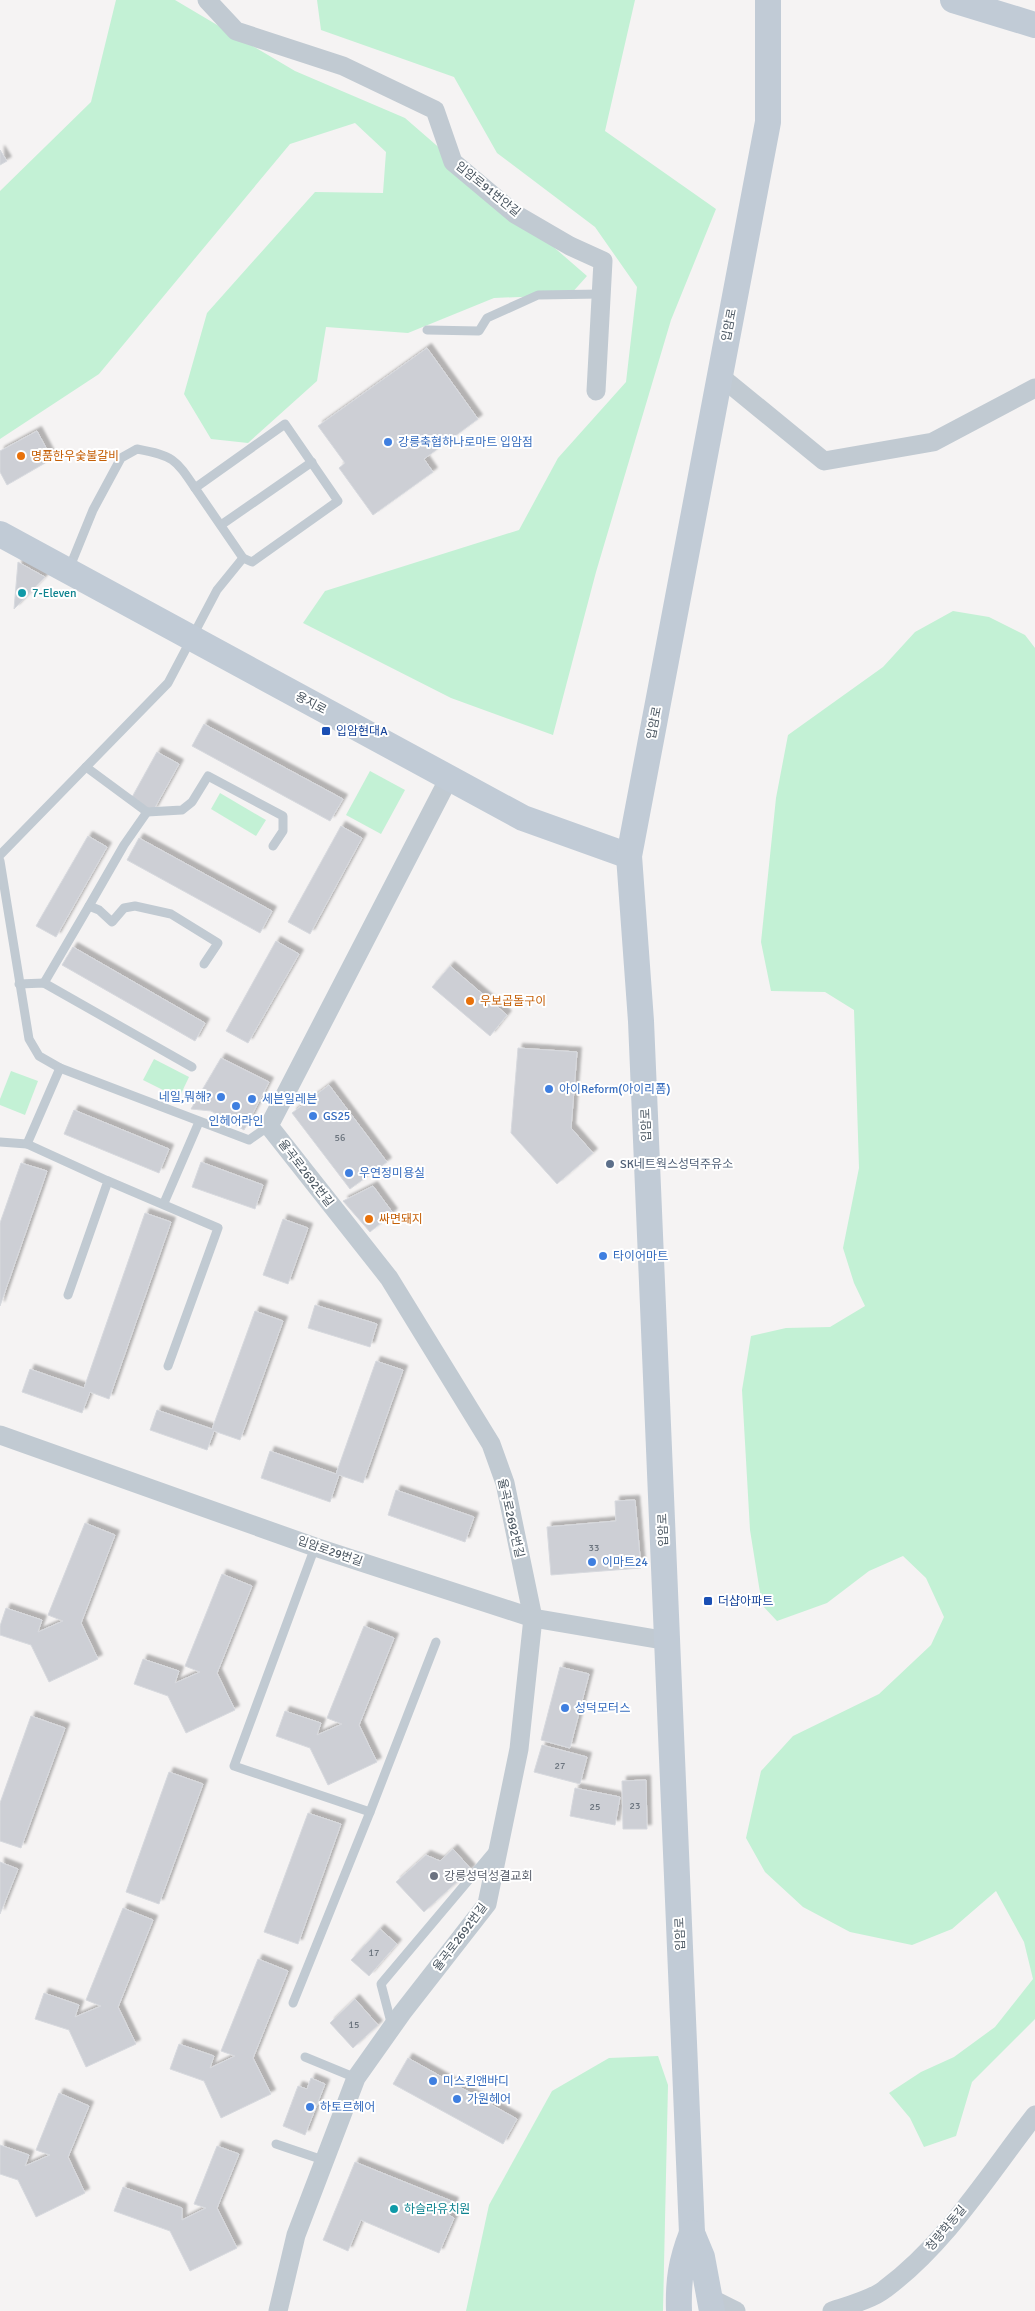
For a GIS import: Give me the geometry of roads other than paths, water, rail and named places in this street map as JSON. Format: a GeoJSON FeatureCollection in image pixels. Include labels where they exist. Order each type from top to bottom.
{"type":"FeatureCollection","features":[{"type":"Feature","properties":{"kind":"street","name":"입암로91번안길"},"geometry":{"type":"LineString","coordinates":[[207,0],[236,31],[343,66],[435,110],[453,162],[515,214],[570,246],[603,261],[596,391]]}},
{"type":"Feature","properties":{"kind":"street","name":"입암로"},"geometry":{"type":"LineString","coordinates":[[692,2233],[642,1030],[629,856],[768,122],[768,0]]}},
{"type":"Feature","properties":{"kind":"street"},"geometry":{"type":"LineString","coordinates":[[953,0],[1035,25]]}},
{"type":"Feature","properties":{"kind":"street"},"geometry":{"type":"LineString","coordinates":[[720,376],[824,461],[933,442],[1035,388]]}},
{"type":"Feature","properties":{"kind":"street","name":"용지로"},"geometry":{"type":"LineString","coordinates":[[4,542],[68,571],[523,818],[629,856]]}},
{"type":"Feature","properties":{"kind":"street"},"geometry":{"type":"LineString","coordinates":[[269,1126],[449,778]]}},
{"type":"Feature","properties":{"kind":"street","name":"율곡로2692번길"},"geometry":{"type":"LineString","coordinates":[[269,1126],[389,1278],[491,1444],[504,1483],[533,1618],[520,1749],[487,1904],[392,2026],[356,2078],[323,2160],[296,2235],[278,2311]]}},
{"type":"Feature","properties":{"kind":"street","name":"입암로29번길"},"geometry":{"type":"LineString","coordinates":[[0,1435],[315,1547],[533,1618],[668,1641]]}},
{"type":"Feature","properties":{"kind":"street","name":"청량학동길"},"geometry":{"type":"LineString","coordinates":[[832,2311],[884,2290],[920,2258],[951,2224],[1035,2115]]}},
{"type":"Feature","properties":{"kind":"street"},"geometry":{"type":"LineString","coordinates":[[692,2233],[702,2257],[710,2304],[736,2311]]}},
{"type":"Feature","properties":{"kind":"street"},"geometry":{"type":"LineString","coordinates":[[679,2311],[678,2291],[681,2262],[692,2233]]}},
{"type":"Feature","properties":{"kind":"lane"},"geometry":{"type":"LineString","coordinates":[[427,330],[479,331],[487,318],[538,295],[601,294]]}},
{"type":"Feature","properties":{"kind":"lane"},"geometry":{"type":"LineString","coordinates":[[68,571],[93,510],[121,458],[137,449],[158,453],[178,462],[195,488],[221,526],[242,558],[252,562],[338,501],[285,424],[195,488]]}},
{"type":"Feature","properties":{"kind":"lane"},"geometry":{"type":"LineString","coordinates":[[221,526],[312,462]]}},
{"type":"Feature","properties":{"kind":"lane"},"geometry":{"type":"LineString","coordinates":[[0,855],[168,683],[218,590],[242,558]]}},
{"type":"Feature","properties":{"kind":"lane"},"geometry":{"type":"LineString","coordinates":[[86,767],[147,812],[182,810],[192,802],[208,776],[283,816],[283,831],[273,846]]}},
{"type":"Feature","properties":{"kind":"lane"},"geometry":{"type":"LineString","coordinates":[[44,983],[124,845],[147,812]]}},
{"type":"Feature","properties":{"kind":"lane"},"geometry":{"type":"LineString","coordinates":[[0,861],[29,1039],[39,1056],[60,1068],[249,1140],[269,1126]]}},
{"type":"Feature","properties":{"kind":"lane"},"geometry":{"type":"LineString","coordinates":[[90,906],[99,910],[112,922],[124,908],[134,906],[171,914],[218,943],[204,964]]}},
{"type":"Feature","properties":{"kind":"lane"},"geometry":{"type":"LineString","coordinates":[[19,984],[44,983],[192,1067]]}},
{"type":"Feature","properties":{"kind":"lane"},"geometry":{"type":"LineString","coordinates":[[27,1144],[60,1068]]}},
{"type":"Feature","properties":{"kind":"lane"},"geometry":{"type":"LineString","coordinates":[[164,1203],[199,1122]]}},
{"type":"Feature","properties":{"kind":"lane"},"geometry":{"type":"LineString","coordinates":[[0,1142],[27,1144],[108,1182],[164,1203],[218,1228],[168,1366]]}},
{"type":"Feature","properties":{"kind":"lane"},"geometry":{"type":"LineString","coordinates":[[68,1295],[108,1182]]}},
{"type":"Feature","properties":{"kind":"lane"},"geometry":{"type":"LineString","coordinates":[[315,1547],[234,1766],[370,1812]]}},
{"type":"Feature","properties":{"kind":"lane"},"geometry":{"type":"LineString","coordinates":[[293,2003],[436,1642]]}},
{"type":"Feature","properties":{"kind":"lane"},"geometry":{"type":"LineString","coordinates":[[392,2026],[381,1984],[500,1843]]}},
{"type":"Feature","properties":{"kind":"lane"},"geometry":{"type":"LineString","coordinates":[[305,2057],[356,2078]]}},
{"type":"Feature","properties":{"kind":"lane"},"geometry":{"type":"LineString","coordinates":[[276,2144],[323,2160]]}},
{"type":"Feature","properties":{"kind":"place","name":"강릉축협하나로마트 입암점"},"geometry":{"type":"Point","coordinates":[388,442]}},
{"type":"Feature","properties":{"kind":"place","name":"명품한우숯불갈비"},"geometry":{"type":"Point","coordinates":[21,456]}},
{"type":"Feature","properties":{"kind":"place","name":"7-Eleven"},"geometry":{"type":"Point","coordinates":[22,593]}},
{"type":"Feature","properties":{"kind":"place","name":"입암현대A"},"geometry":{"type":"Point","coordinates":[326,731]}},
{"type":"Feature","properties":{"kind":"place","name":"우보곱돌구이"},"geometry":{"type":"Point","coordinates":[470,1001]}},
{"type":"Feature","properties":{"kind":"place","name":"아이Reform(아이리폼)"},"geometry":{"type":"Point","coordinates":[549,1089]}},
{"type":"Feature","properties":{"kind":"place","name":"네일,뭐해?"},"geometry":{"type":"Point","coordinates":[221,1097]}},
{"type":"Feature","properties":{"kind":"place","name":"세븐일레븐"},"geometry":{"type":"Point","coordinates":[252,1099]}},
{"type":"Feature","properties":{"kind":"place","name":"인헤어라인"},"geometry":{"type":"Point","coordinates":[236,1106]}},
{"type":"Feature","properties":{"kind":"place","name":"GS25"},"geometry":{"type":"Point","coordinates":[313,1116]}},
{"type":"Feature","properties":{"kind":"place","name":"SK네트웍스성덕주유소"},"geometry":{"type":"Point","coordinates":[610,1164]}},
{"type":"Feature","properties":{"kind":"place","name":"우연정미용실"},"geometry":{"type":"Point","coordinates":[349,1173]}},
{"type":"Feature","properties":{"kind":"place","name":"싸면돼지"},"geometry":{"type":"Point","coordinates":[369,1219]}},
{"type":"Feature","properties":{"kind":"place","name":"타이어마트"},"geometry":{"type":"Point","coordinates":[603,1256]}},
{"type":"Feature","properties":{"kind":"place","name":"이마트24"},"geometry":{"type":"Point","coordinates":[592,1562]}},
{"type":"Feature","properties":{"kind":"place","name":"더샵아파트"},"geometry":{"type":"Point","coordinates":[708,1601]}},
{"type":"Feature","properties":{"kind":"place","name":"성덕모터스"},"geometry":{"type":"Point","coordinates":[565,1708]}},
{"type":"Feature","properties":{"kind":"place","name":"강릉성덕성결교회"},"geometry":{"type":"Point","coordinates":[434,1876]}},
{"type":"Feature","properties":{"kind":"place","name":"미스킨앤바디"},"geometry":{"type":"Point","coordinates":[433,2081]}},
{"type":"Feature","properties":{"kind":"place","name":"가원헤어"},"geometry":{"type":"Point","coordinates":[457,2099]}},
{"type":"Feature","properties":{"kind":"place","name":"하토르헤어"},"geometry":{"type":"Point","coordinates":[310,2107]}},
{"type":"Feature","properties":{"kind":"place","name":"하슬라유치원"},"geometry":{"type":"Point","coordinates":[394,2209]}}]}
